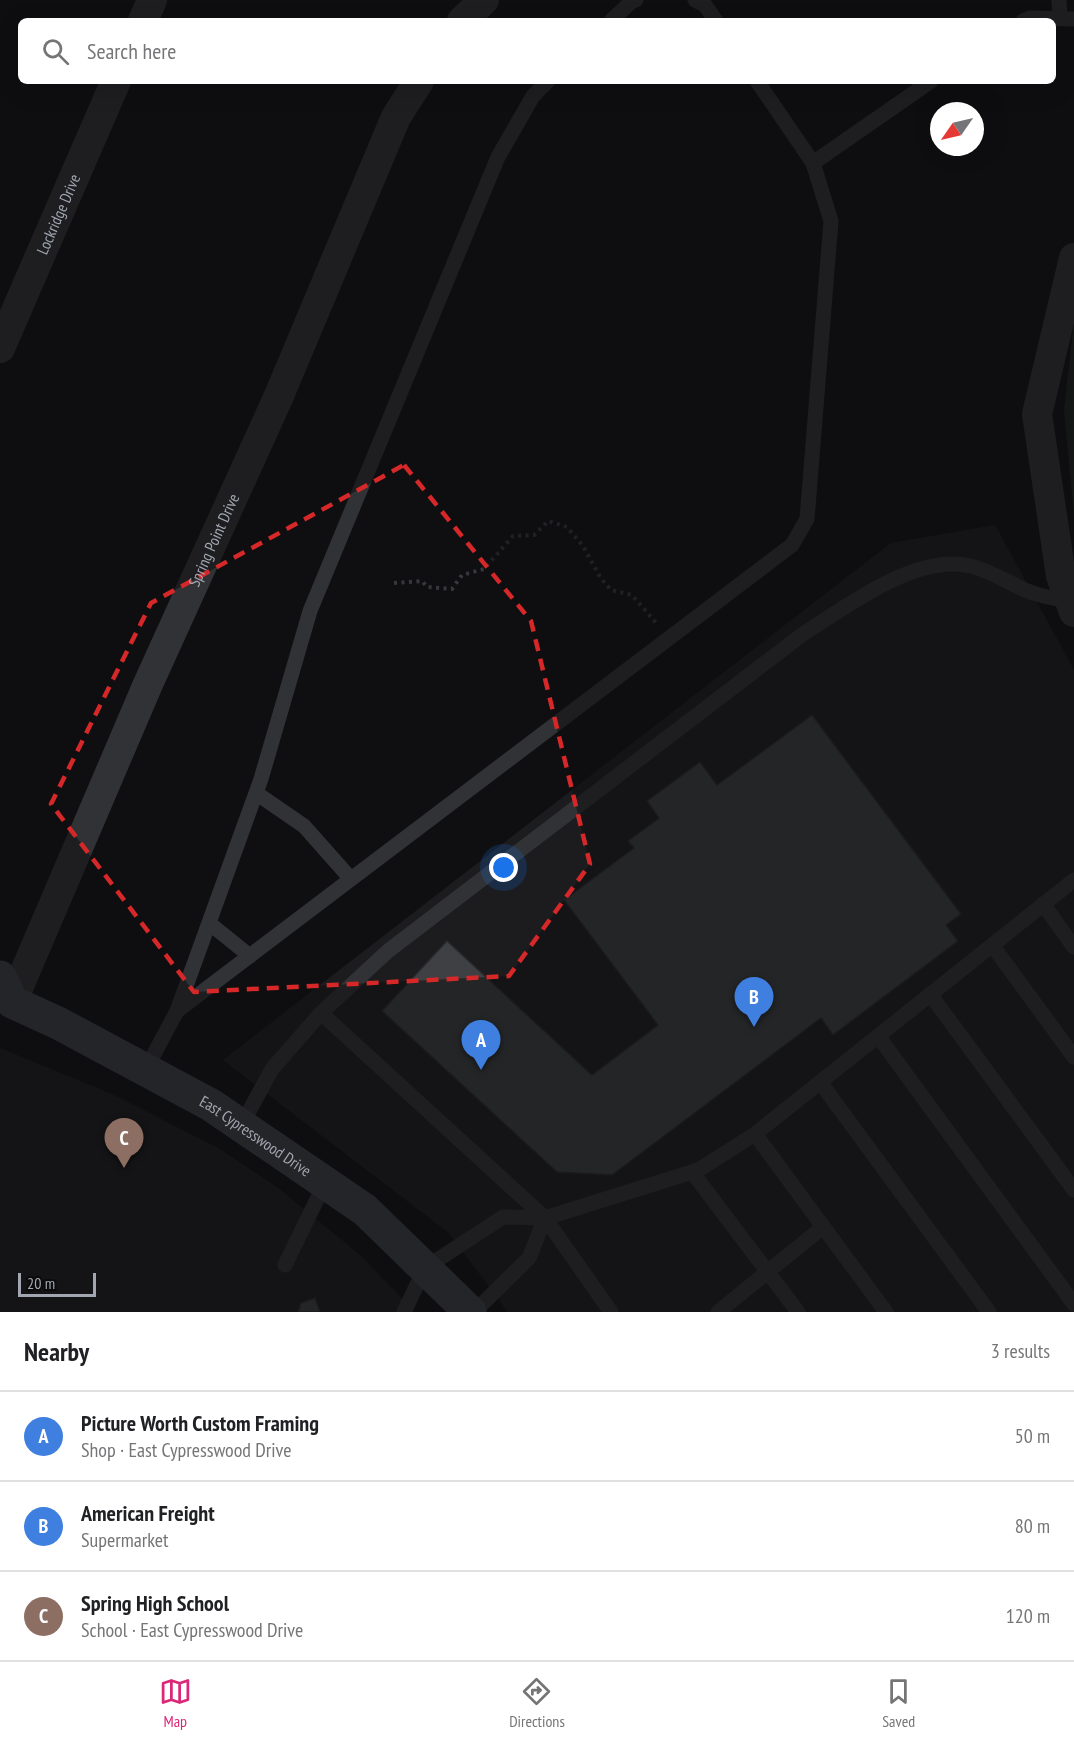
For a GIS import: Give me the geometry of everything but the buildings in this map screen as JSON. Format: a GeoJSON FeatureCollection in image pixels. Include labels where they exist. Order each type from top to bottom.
{"type":"FeatureCollection","features":[{"type":"Feature","properties":{"kind":"main road","name":"East Cypresswood Drive"},"geometry":{"type":"LineString","coordinates":[[3,999],[58,1023],[211,1105],[365,1210],[470,1312]]}},
{"type":"Feature","properties":{"kind":"street"},"geometry":{"type":"LineString","coordinates":[[144,18],[152,0]]}},
{"type":"Feature","properties":{"kind":"street"},"geometry":{"type":"LineString","coordinates":[[465,18],[484,0]]}},
{"type":"Feature","properties":{"kind":"street","name":"Lockridge Drive"},"geometry":{"type":"LineString","coordinates":[[0,348],[115,84]]}},
{"type":"Feature","properties":{"kind":"street","name":"Spring Point Drive"},"geometry":{"type":"LineString","coordinates":[[3,999],[278,398],[396,117],[417,84]]}},
{"type":"Feature","properties":{"kind":"street"},"geometry":{"type":"LineString","coordinates":[[1072,607],[1061,576],[1037,414],[1074,258]]}},
{"type":"Feature","properties":{"kind":"lane"},"geometry":{"type":"LineString","coordinates":[[614,18],[636,0]]}},
{"type":"Feature","properties":{"kind":"lane"},"geometry":{"type":"LineString","coordinates":[[695,0],[705,5],[714,18]]}},
{"type":"Feature","properties":{"kind":"lane"},"geometry":{"type":"LineString","coordinates":[[1059,0],[1067,19]]}},
{"type":"Feature","properties":{"kind":"lane"},"geometry":{"type":"LineString","coordinates":[[146,1069],[177,1011],[256,793],[310,611],[498,157],[533,96],[545,84]]}},
{"type":"Feature","properties":{"kind":"lane"},"geometry":{"type":"LineString","coordinates":[[177,1011],[792,545],[807,519],[831,221],[813,163],[759,84]]}},
{"type":"Feature","properties":{"kind":"lane"},"geometry":{"type":"LineString","coordinates":[[813,163],[927,84]]}},
{"type":"Feature","properties":{"kind":"lane"},"geometry":{"type":"LineString","coordinates":[[241,1126],[272,1069],[321,1013],[388,951],[803,634],[853,602],[899,578],[945,562],[970,566],[1072,607]]}},
{"type":"Feature","properties":{"kind":"lane"},"geometry":{"type":"LineString","coordinates":[[256,793],[305,828],[351,879]]}},
{"type":"Feature","properties":{"kind":"lane"},"geometry":{"type":"LineString","coordinates":[[404,1312],[425,1268],[503,1217],[545,1218],[692,1172],[755,1134],[1074,879]]}},
{"type":"Feature","properties":{"kind":"lane"},"geometry":{"type":"LineString","coordinates":[[1043,904],[1074,947]]}},
{"type":"Feature","properties":{"kind":"lane"},"geometry":{"type":"LineString","coordinates":[[209,923],[250,956]]}},
{"type":"Feature","properties":{"kind":"lane"},"geometry":{"type":"LineString","coordinates":[[992,945],[1074,1057]]}},
{"type":"Feature","properties":{"kind":"lane"},"geometry":{"type":"LineString","coordinates":[[930,994],[1074,1190]]}},
{"type":"Feature","properties":{"kind":"lane"},"geometry":{"type":"LineString","coordinates":[[321,1013],[545,1218],[611,1312]]}},
{"type":"Feature","properties":{"kind":"lane"},"geometry":{"type":"LineString","coordinates":[[878,1036],[1074,1304]]}},
{"type":"Feature","properties":{"kind":"lane"},"geometry":{"type":"LineString","coordinates":[[820,1082],[989,1312]]}},
{"type":"Feature","properties":{"kind":"lane"},"geometry":{"type":"LineString","coordinates":[[755,1134],[886,1312]]}},
{"type":"Feature","properties":{"kind":"lane"},"geometry":{"type":"LineString","coordinates":[[692,1172],[798,1312]]}},
{"type":"Feature","properties":{"kind":"lane"},"geometry":{"type":"LineString","coordinates":[[285,1265],[325,1183]]}},
{"type":"Feature","properties":{"kind":"lane"},"geometry":{"type":"LineString","coordinates":[[474,1312],[529,1258],[545,1218]]}},
{"type":"Feature","properties":{"kind":"lane"},"geometry":{"type":"LineString","coordinates":[[718,1312],[823,1227]]}},
{"type":"Feature","properties":{"kind":"path"},"geometry":{"type":"LineString","coordinates":[[394,583],[422,581],[427,587],[452,589],[462,575],[484,569],[513,536],[534,535],[548,521],[567,527],[583,546],[611,590],[632,595],[671,637]]}},
{"type":"Feature","properties":{"kind":"highlighted area"},"geometry":{"type":"Polygon","coordinates":[[[404,465],[531,621],[590,864],[509,976],[194,992],[51,804],[151,603],[404,465]]]}},
{"type":"Feature","properties":{"kind":"shaded area"},"geometry":{"type":"Polygon","coordinates":[[[1074,322],[1074,515],[1064,410],[1074,322]]]}},
{"type":"Feature","properties":{"kind":"shaded area"},"geometry":{"type":"Polygon","coordinates":[[[995,525],[1074,670],[1074,1312],[508,1312],[449,1233],[223,1060],[891,543],[995,525]]]}},
{"type":"Feature","properties":{"kind":"shaded area"},"geometry":{"type":"Polygon","coordinates":[[[0,1048],[114,1095],[220,1149],[277,1187],[360,1255],[415,1312],[0,1312],[0,1048]]]}},
{"type":"Feature","properties":{"kind":"place","name":"American Freight"},"geometry":{"type":"Point","coordinates":[754,1027]}},
{"type":"Feature","properties":{"kind":"place","name":"Picture Worth Custom Framing"},"geometry":{"type":"Point","coordinates":[481,1070]}},
{"type":"Feature","properties":{"kind":"place","name":"Spring High School"},"geometry":{"type":"Point","coordinates":[124,1168]}}]}
